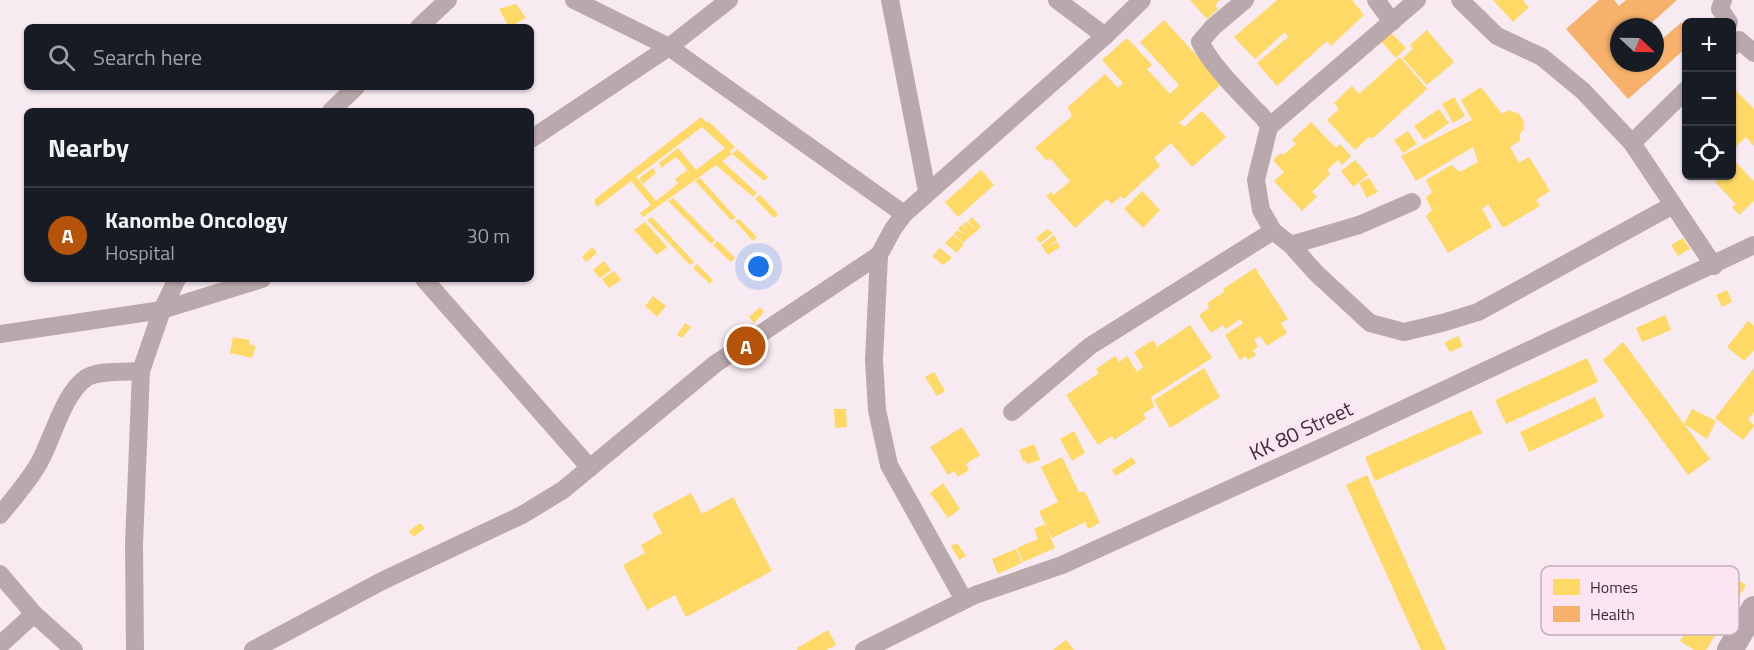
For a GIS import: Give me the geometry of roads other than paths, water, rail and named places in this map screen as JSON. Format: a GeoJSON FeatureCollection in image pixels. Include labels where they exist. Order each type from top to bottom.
{"type":"FeatureCollection","features":[{"type":"Feature","properties":{"kind":"street"},"geometry":{"type":"LineString","coordinates":[[422,24],[448,0]]}},
{"type":"Feature","properties":{"kind":"street"},"geometry":{"type":"LineString","coordinates":[[574,0],[669,47],[904,214]]}},
{"type":"Feature","properties":{"kind":"street"},"geometry":{"type":"LineString","coordinates":[[534,137],[669,47],[729,0]]}},
{"type":"Feature","properties":{"kind":"street"},"geometry":{"type":"LineString","coordinates":[[890,0],[927,191]]}},
{"type":"Feature","properties":{"kind":"street"},"geometry":{"type":"LineString","coordinates":[[1057,0],[1105,36]]}},
{"type":"Feature","properties":{"kind":"street"},"geometry":{"type":"LineString","coordinates":[[964,600],[889,465],[877,410],[874,360],[879,255],[904,214],[927,191],[1105,36],[1142,0]]}},
{"type":"Feature","properties":{"kind":"street"},"geometry":{"type":"LineString","coordinates":[[1245,0],[1200,42],[1205,52],[1269,127]]}},
{"type":"Feature","properties":{"kind":"street"},"geometry":{"type":"LineString","coordinates":[[1376,0],[1392,22]]}},
{"type":"Feature","properties":{"kind":"street"},"geometry":{"type":"LineString","coordinates":[[1417,0],[1269,127],[1256,180],[1261,210],[1273,231],[1291,245],[1316,273],[1370,323],[1404,332],[1478,312],[1673,205]]}},
{"type":"Feature","properties":{"kind":"street"},"geometry":{"type":"LineString","coordinates":[[1460,0],[1497,36],[1542,57],[1583,91],[1632,143],[1714,266]]}},
{"type":"Feature","properties":{"kind":"street"},"geometry":{"type":"LineString","coordinates":[[1724,0],[1720,9],[1726,18]]}},
{"type":"Feature","properties":{"kind":"street"},"geometry":{"type":"LineString","coordinates":[[1736,40],[1754,53]]}},
{"type":"Feature","properties":{"kind":"street"},"geometry":{"type":"LineString","coordinates":[[334,108],[353,90]]}},
{"type":"Feature","properties":{"kind":"street"},"geometry":{"type":"LineString","coordinates":[[1632,143],[1682,94]]}},
{"type":"Feature","properties":{"kind":"street"},"geometry":{"type":"LineString","coordinates":[[1291,245],[1359,225],[1413,202]]}},
{"type":"Feature","properties":{"kind":"street"},"geometry":{"type":"LineString","coordinates":[[1012,412],[1090,346],[1273,231]]}},
{"type":"Feature","properties":{"kind":"street","name":"KK 80 Street"},"geometry":{"type":"LineString","coordinates":[[864,650],[964,600],[1062,565],[1714,266],[1754,245]]}},
{"type":"Feature","properties":{"kind":"street"},"geometry":{"type":"LineString","coordinates":[[253,650],[382,581],[522,515],[563,490],[715,364],[879,255]]}},
{"type":"Feature","properties":{"kind":"street"},"geometry":{"type":"LineString","coordinates":[[135,650],[134,544],[141,371],[162,310],[176,282]]}},
{"type":"Feature","properties":{"kind":"street"},"geometry":{"type":"LineString","coordinates":[[0,334],[162,310],[252,282]]}},
{"type":"Feature","properties":{"kind":"street"},"geometry":{"type":"LineString","coordinates":[[427,282],[590,468]]}},
{"type":"Feature","properties":{"kind":"street"},"geometry":{"type":"LineString","coordinates":[[0,515],[23,488],[39,462],[73,390],[87,377],[141,371]]}},
{"type":"Feature","properties":{"kind":"street"},"geometry":{"type":"LineString","coordinates":[[0,574],[34,614],[74,650]]}},
{"type":"Feature","properties":{"kind":"street"},"geometry":{"type":"LineString","coordinates":[[1739,635],[1754,609]]}},
{"type":"Feature","properties":{"kind":"street"},"geometry":{"type":"LineString","coordinates":[[0,645],[34,614]]}},
{"type":"Feature","properties":{"kind":"street"},"geometry":{"type":"LineString","coordinates":[[1730,650],[1739,635]]}},
{"type":"Feature","properties":{"kind":"place","name":"Kanombe Oncology"},"geometry":{"type":"Point","coordinates":[746,346]}}]}
